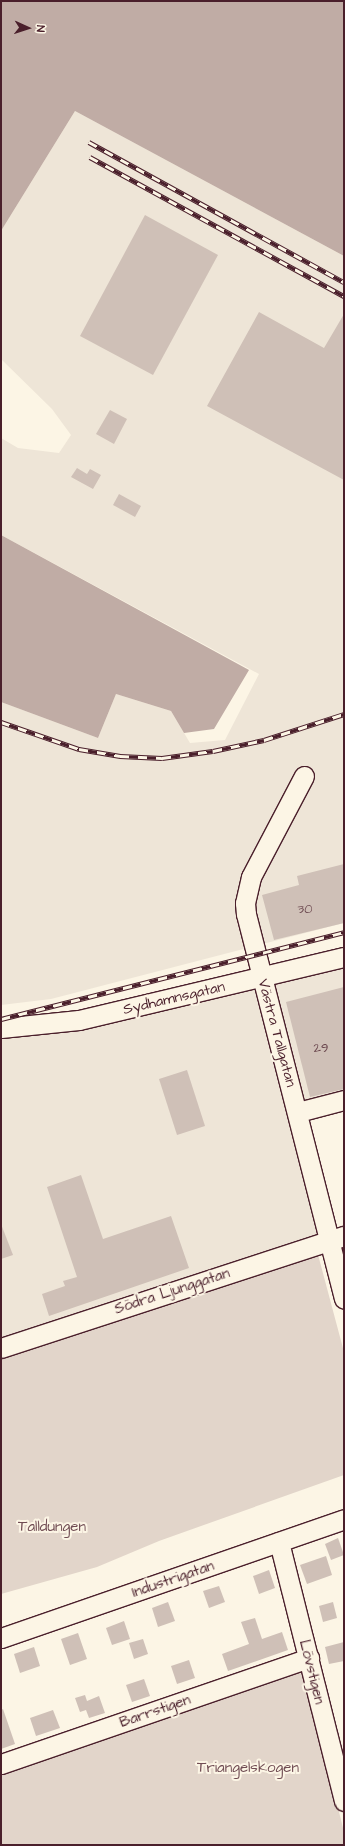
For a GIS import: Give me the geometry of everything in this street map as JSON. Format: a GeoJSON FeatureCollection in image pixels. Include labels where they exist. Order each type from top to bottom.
{"type":"FeatureCollection","features":[{"type":"Feature","properties":{"kind":"street","name":"Västra Tallgatan"},"geometry":{"type":"LineString","coordinates":[[304,776],[251,877],[247,893],[246,914],[298,1112],[336,1238],[344,1299]]}},
{"type":"Feature","properties":{"kind":"street","name":"Sydhamnsgatan"},"geometry":{"type":"LineString","coordinates":[[1,1028],[79,1020],[263,978],[344,957]]}},
{"type":"Feature","properties":{"kind":"street"},"geometry":{"type":"LineString","coordinates":[[298,1112],[344,1100]]}},
{"type":"Feature","properties":{"kind":"street","name":"Södra Ljunggatan"},"geometry":{"type":"LineString","coordinates":[[1,1348],[336,1238]]}},
{"type":"Feature","properties":{"kind":"street","name":"Industrigatan"},"geometry":{"type":"LineString","coordinates":[[1,1638],[344,1519]]}},
{"type":"Feature","properties":{"kind":"street","name":"Lövstigen"},"geometry":{"type":"LineString","coordinates":[[279,1542],[344,1801]]}},
{"type":"Feature","properties":{"kind":"street","name":"Barrstigen"},"geometry":{"type":"LineString","coordinates":[[1,1764],[309,1658]]}},
{"type":"Feature","properties":{"kind":"shaded area"},"geometry":{"type":"Polygon","coordinates":[[[1,1],[344,1],[344,256],[75,111],[1,231],[1,1]]]}},
{"type":"Feature","properties":{"kind":"shaded area"},"geometry":{"type":"Polygon","coordinates":[[[75,111],[344,256],[344,923],[51,999],[1,1005],[1,702],[98,738],[116,694],[171,711],[190,743],[225,740],[259,674],[1,535],[1,438],[18,448],[59,453],[71,435],[52,409],[1,359],[1,231],[75,111]]]}},
{"type":"Feature","properties":{"kind":"shaded area"},"geometry":{"type":"Polygon","coordinates":[[[1,535],[249,670],[214,729],[184,733],[171,711],[116,694],[98,738],[1,702],[1,535]]]}},
{"type":"Feature","properties":{"kind":"shaded area"},"geometry":{"type":"Polygon","coordinates":[[[344,961],[344,1096],[303,1107],[269,980],[344,961]]]}},
{"type":"Feature","properties":{"kind":"shaded area"},"geometry":{"type":"Polygon","coordinates":[[[258,984],[325,1234],[1,1342],[1,1038],[49,1034],[160,1012],[258,984]]]}},
{"type":"Feature","properties":{"kind":"green space","name":"Talldungen"},"geometry":{"type":"Polygon","coordinates":[[[316,1247],[344,1352],[344,1475],[159,1541],[97,1567],[1,1594],[1,1355],[316,1247]]]}},
{"type":"Feature","properties":{"kind":"green space","name":"Triangelskogen"},"geometry":{"type":"Polygon","coordinates":[[[293,1671],[305,1675],[344,1832],[344,1845],[1,1845],[1,1773],[293,1671]]]}},
{"type":"Feature","properties":{"kind":"building"},"geometry":{"type":"Polygon","coordinates":[[[145,215],[218,255],[153,375],[80,336],[145,215]]]}},
{"type":"Feature","properties":{"kind":"building"},"geometry":{"type":"Polygon","coordinates":[[[259,312],[324,348],[344,314],[344,480],[207,406],[259,312]]]}},
{"type":"Feature","properties":{"kind":"building"},"geometry":{"type":"Polygon","coordinates":[[[110,410],[127,419],[114,444],[96,434],[110,410]]]}},
{"type":"Feature","properties":{"kind":"building"},"geometry":{"type":"Polygon","coordinates":[[[77,468],[87,474],[90,469],[101,475],[93,489],[71,477],[77,468]]]}},
{"type":"Feature","properties":{"kind":"building"},"geometry":{"type":"Polygon","coordinates":[[[119,494],[141,506],[135,517],[113,505],[119,494]]]}},
{"type":"Feature","properties":{"kind":"building"},"geometry":{"type":"Polygon","coordinates":[[[344,864],[344,923],[274,940],[262,895],[299,885],[297,876],[344,864]]]}},
{"type":"Feature","properties":{"kind":"building"},"geometry":{"type":"Polygon","coordinates":[[[344,987],[344,1089],[310,1097],[286,1002],[344,987]]]}},
{"type":"Feature","properties":{"kind":"building"},"geometry":{"type":"Polygon","coordinates":[[[187,1070],[205,1126],[177,1135],[159,1079],[187,1070]]]}},
{"type":"Feature","properties":{"kind":"building"},"geometry":{"type":"Polygon","coordinates":[[[81,1175],[103,1239],[171,1216],[189,1268],[49,1316],[42,1294],[65,1286],[63,1281],[77,1277],[47,1187],[81,1175]]]}},
{"type":"Feature","properties":{"kind":"building"},"geometry":{"type":"Polygon","coordinates":[[[1,1224],[13,1255],[1,1259],[1,1224]]]}},
{"type":"Feature","properties":{"kind":"building"},"geometry":{"type":"Polygon","coordinates":[[[338,1538],[344,1555],[331,1560],[325,1544],[338,1538]]]}},
{"type":"Feature","properties":{"kind":"building"},"geometry":{"type":"Polygon","coordinates":[[[326,1556],[332,1575],[307,1584],[300,1565],[326,1556]]]}},
{"type":"Feature","properties":{"kind":"building"},"geometry":{"type":"Polygon","coordinates":[[[269,1570],[275,1588],[259,1594],[253,1576],[269,1570]]]}},
{"type":"Feature","properties":{"kind":"building"},"geometry":{"type":"Polygon","coordinates":[[[219,1586],[225,1602],[209,1608],[203,1591],[219,1586]]]}},
{"type":"Feature","properties":{"kind":"building"},"geometry":{"type":"Polygon","coordinates":[[[168,1602],[175,1621],[158,1627],[152,1608],[168,1602]]]}},
{"type":"Feature","properties":{"kind":"building"},"geometry":{"type":"Polygon","coordinates":[[[333,1602],[337,1618],[323,1622],[319,1606],[333,1602]]]}},
{"type":"Feature","properties":{"kind":"building"},"geometry":{"type":"Polygon","coordinates":[[[255,1618],[262,1639],[282,1632],[288,1650],[228,1671],[222,1654],[249,1644],[241,1622],[255,1618]]]}},
{"type":"Feature","properties":{"kind":"building"},"geometry":{"type":"Polygon","coordinates":[[[124,1621],[130,1639],[112,1645],[106,1628],[124,1621]]]}},
{"type":"Feature","properties":{"kind":"building"},"geometry":{"type":"Polygon","coordinates":[[[78,1633],[87,1659],[70,1665],[61,1639],[78,1633]]]}},
{"type":"Feature","properties":{"kind":"building"},"geometry":{"type":"Polygon","coordinates":[[[143,1639],[148,1654],[134,1659],[129,1643],[143,1639]]]}},
{"type":"Feature","properties":{"kind":"building"},"geometry":{"type":"Polygon","coordinates":[[[344,1642],[344,1661],[329,1664],[325,1647],[344,1642]]]}},
{"type":"Feature","properties":{"kind":"building"},"geometry":{"type":"Polygon","coordinates":[[[34,1647],[40,1666],[20,1673],[14,1654],[34,1647]]]}},
{"type":"Feature","properties":{"kind":"building"},"geometry":{"type":"Polygon","coordinates":[[[189,1660],[195,1678],[177,1684],[171,1666],[189,1660]]]}},
{"type":"Feature","properties":{"kind":"building"},"geometry":{"type":"Polygon","coordinates":[[[144,1679],[150,1696],[132,1702],[126,1685],[144,1679]]]}},
{"type":"Feature","properties":{"kind":"building"},"geometry":{"type":"Polygon","coordinates":[[[85,1695],[87,1701],[99,1696],[105,1713],[89,1718],[86,1710],[80,1712],[75,1698],[85,1695]]]}},
{"type":"Feature","properties":{"kind":"building"},"geometry":{"type":"Polygon","coordinates":[[[3,1709],[15,1744],[1,1749],[1,1710],[3,1709]]]}},
{"type":"Feature","properties":{"kind":"building"},"geometry":{"type":"Polygon","coordinates":[[[53,1710],[60,1728],[36,1736],[30,1718],[53,1710]]]}},
{"type":"Feature","properties":{"kind":"railway"},"geometry":{"type":"LineString","coordinates":[[89,142],[344,282]]}},
{"type":"Feature","properties":{"kind":"railway"},"geometry":{"type":"LineString","coordinates":[[90,157],[344,296]]}},
{"type":"Feature","properties":{"kind":"railway"},"geometry":{"type":"LineString","coordinates":[[1,722],[79,749],[120,756],[162,758],[213,751],[264,740],[344,714]]}},
{"type":"Feature","properties":{"kind":"railway"},"geometry":{"type":"LineString","coordinates":[[1,1019],[344,932]]}}]}
